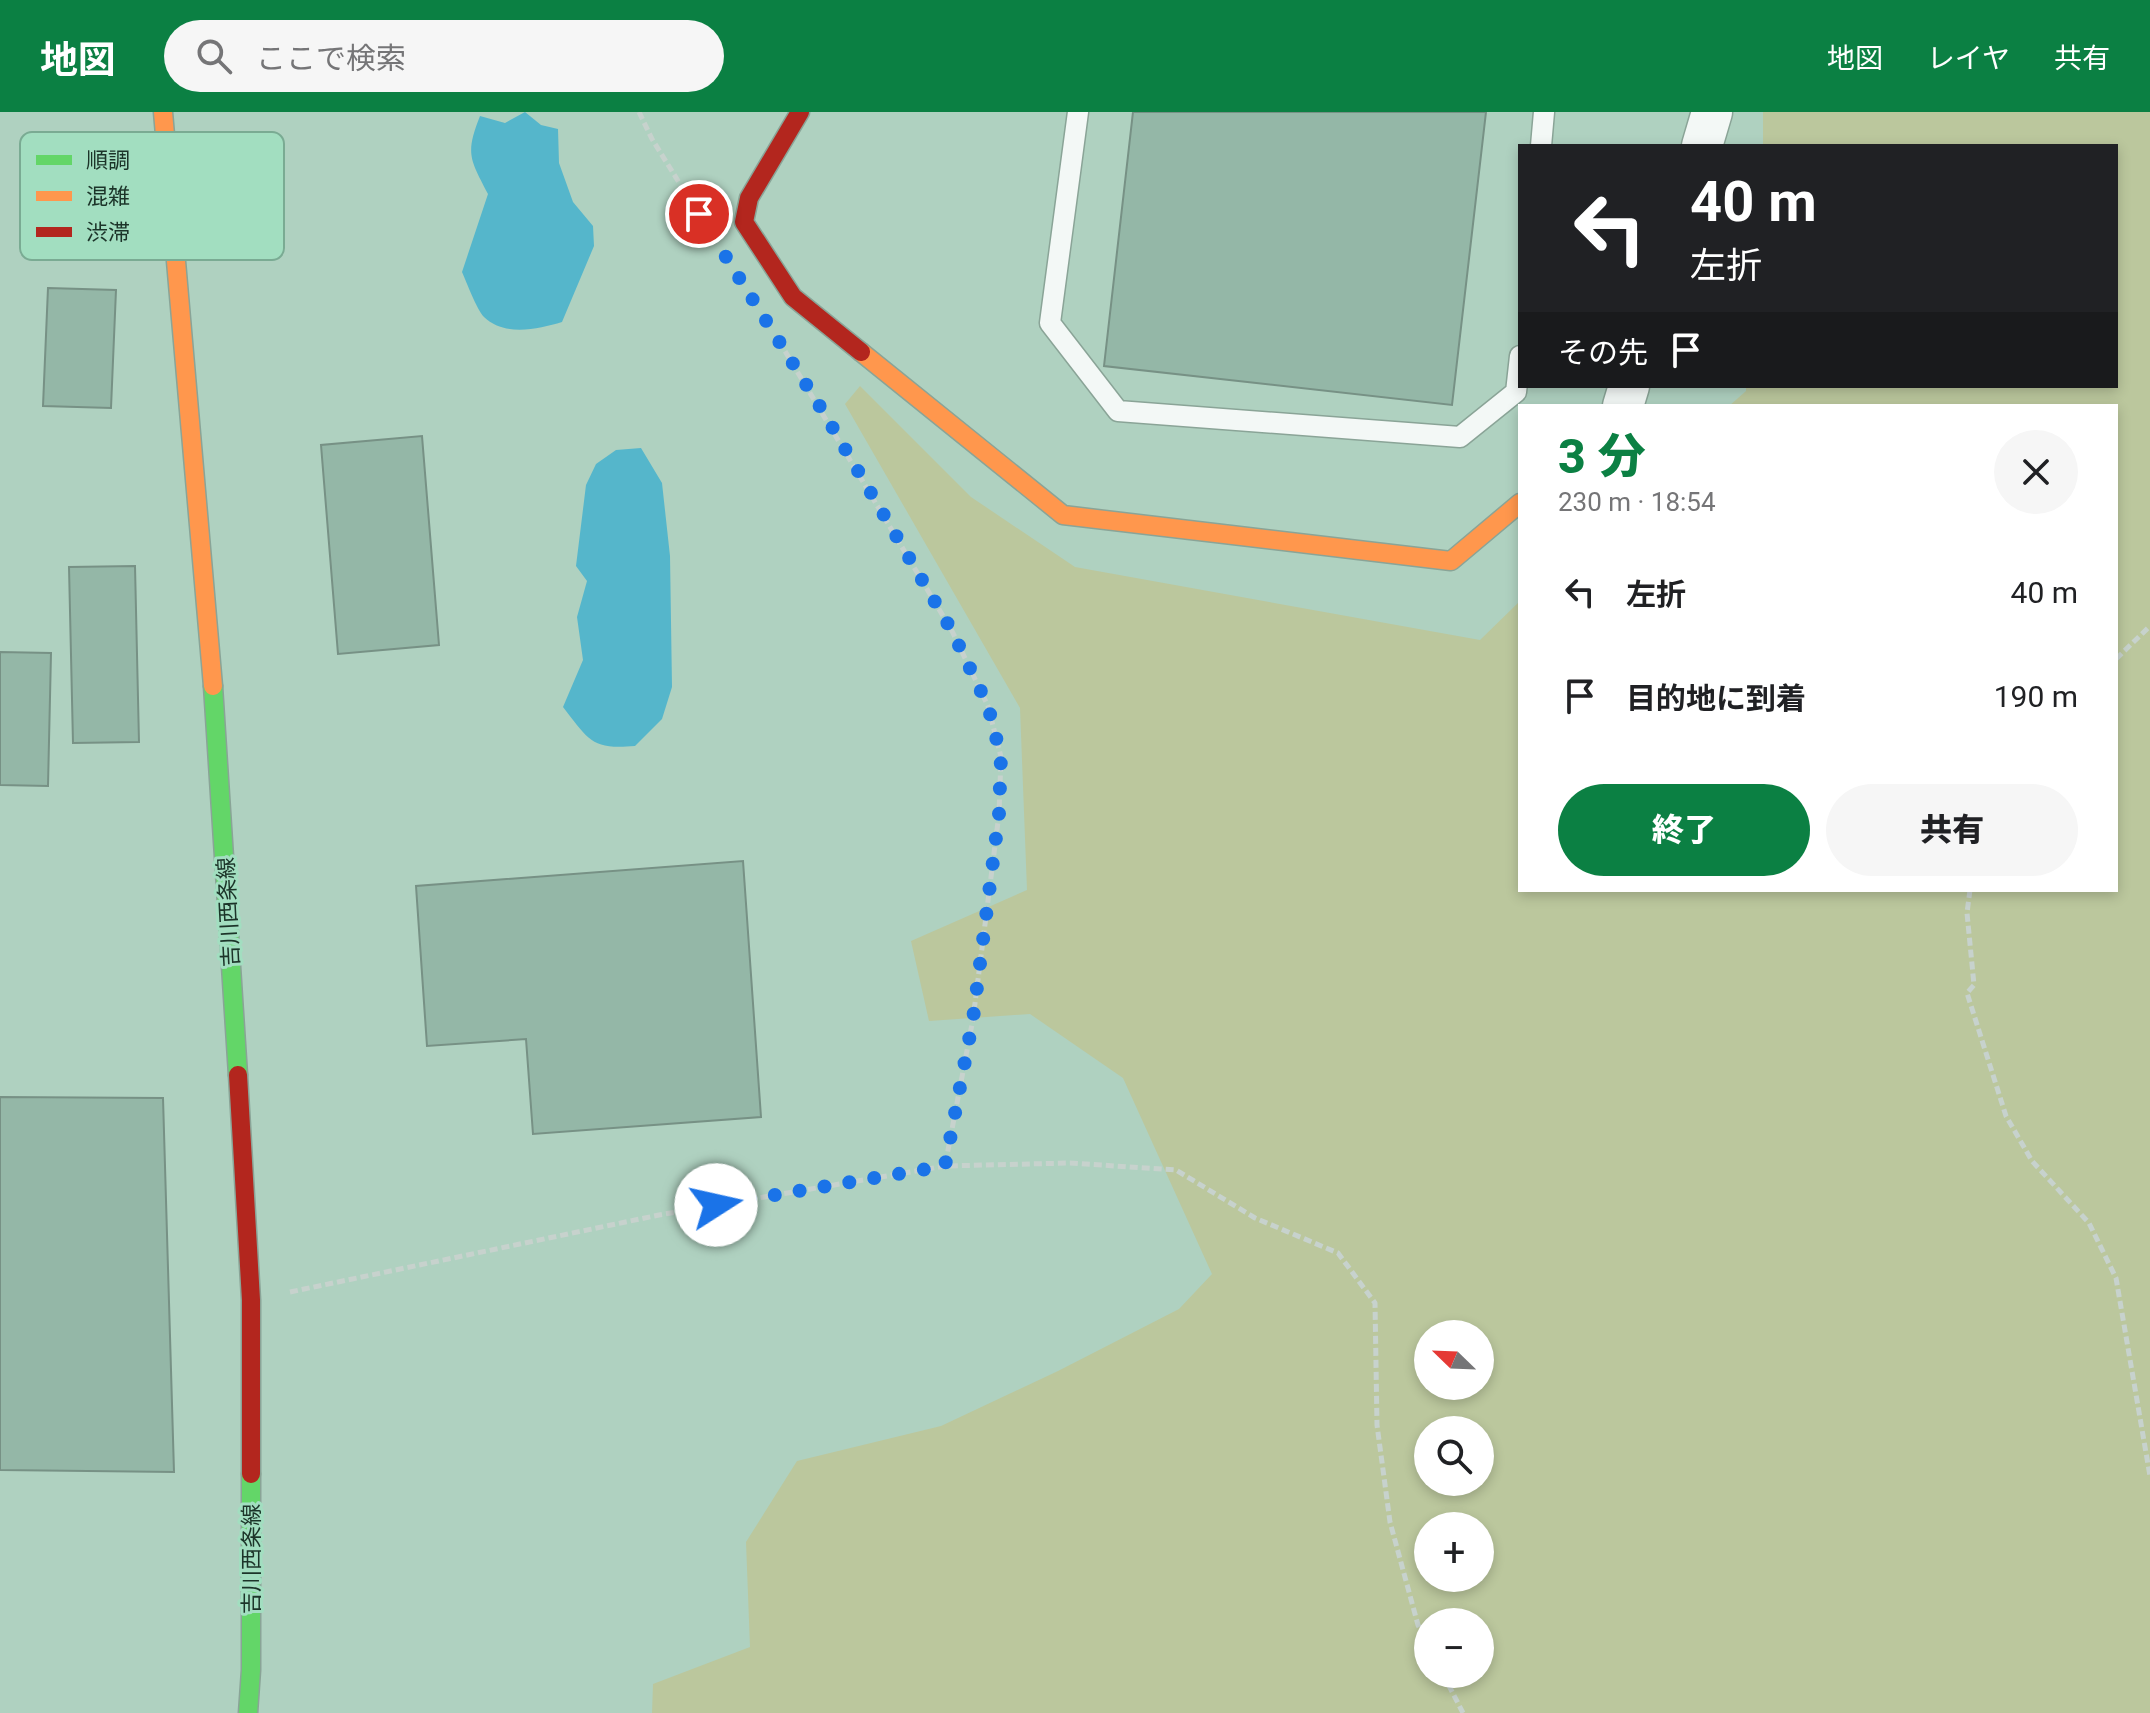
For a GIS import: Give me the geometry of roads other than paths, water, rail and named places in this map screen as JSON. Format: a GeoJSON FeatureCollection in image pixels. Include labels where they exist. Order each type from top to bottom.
{"type":"FeatureCollection","features":[{"type":"Feature","properties":{"kind":"main road","name":"吉川西条線"},"geometry":{"type":"LineString","coordinates":[[163,112],[165,132]]}},
{"type":"Feature","properties":{"kind":"main road"},"geometry":{"type":"LineString","coordinates":[[800,112],[749,198],[744,222],[793,297],[1063,515],[1451,561],[1518,505]]}},
{"type":"Feature","properties":{"kind":"main road","name":"吉川西条線"},"geometry":{"type":"LineString","coordinates":[[176,260],[219,757],[251,1300],[251,1670],[248,1713]]}},
{"type":"Feature","properties":{"kind":"street"},"geometry":{"type":"LineString","coordinates":[[1703,144],[1712,112]]}},
{"type":"Feature","properties":{"kind":"lane"},"geometry":{"type":"LineString","coordinates":[[1078,112],[1050,323],[1118,411],[1460,437],[1516,392],[1518,374]]}},
{"type":"Feature","properties":{"kind":"lane"},"geometry":{"type":"LineString","coordinates":[[1541,144],[1544,112]]}},
{"type":"Feature","properties":{"kind":"water"},"geometry":{"type":"Polygon","coordinates":[[[525,112],[541,125],[558,129],[559,163],[573,202],[593,226],[594,246],[562,322],[522,330],[502,327],[484,317],[462,272],[488,194],[474,164],[471,148],[480,116],[505,123],[525,112]]]}},
{"type":"Feature","properties":{"kind":"water"},"geometry":{"type":"Polygon","coordinates":[[[641,448],[662,483],[670,556],[672,687],[662,719],[635,746],[620,747],[592,740],[563,707],[583,660],[577,617],[587,581],[576,566],[586,485],[596,464],[616,450],[641,448]]]}}]}
